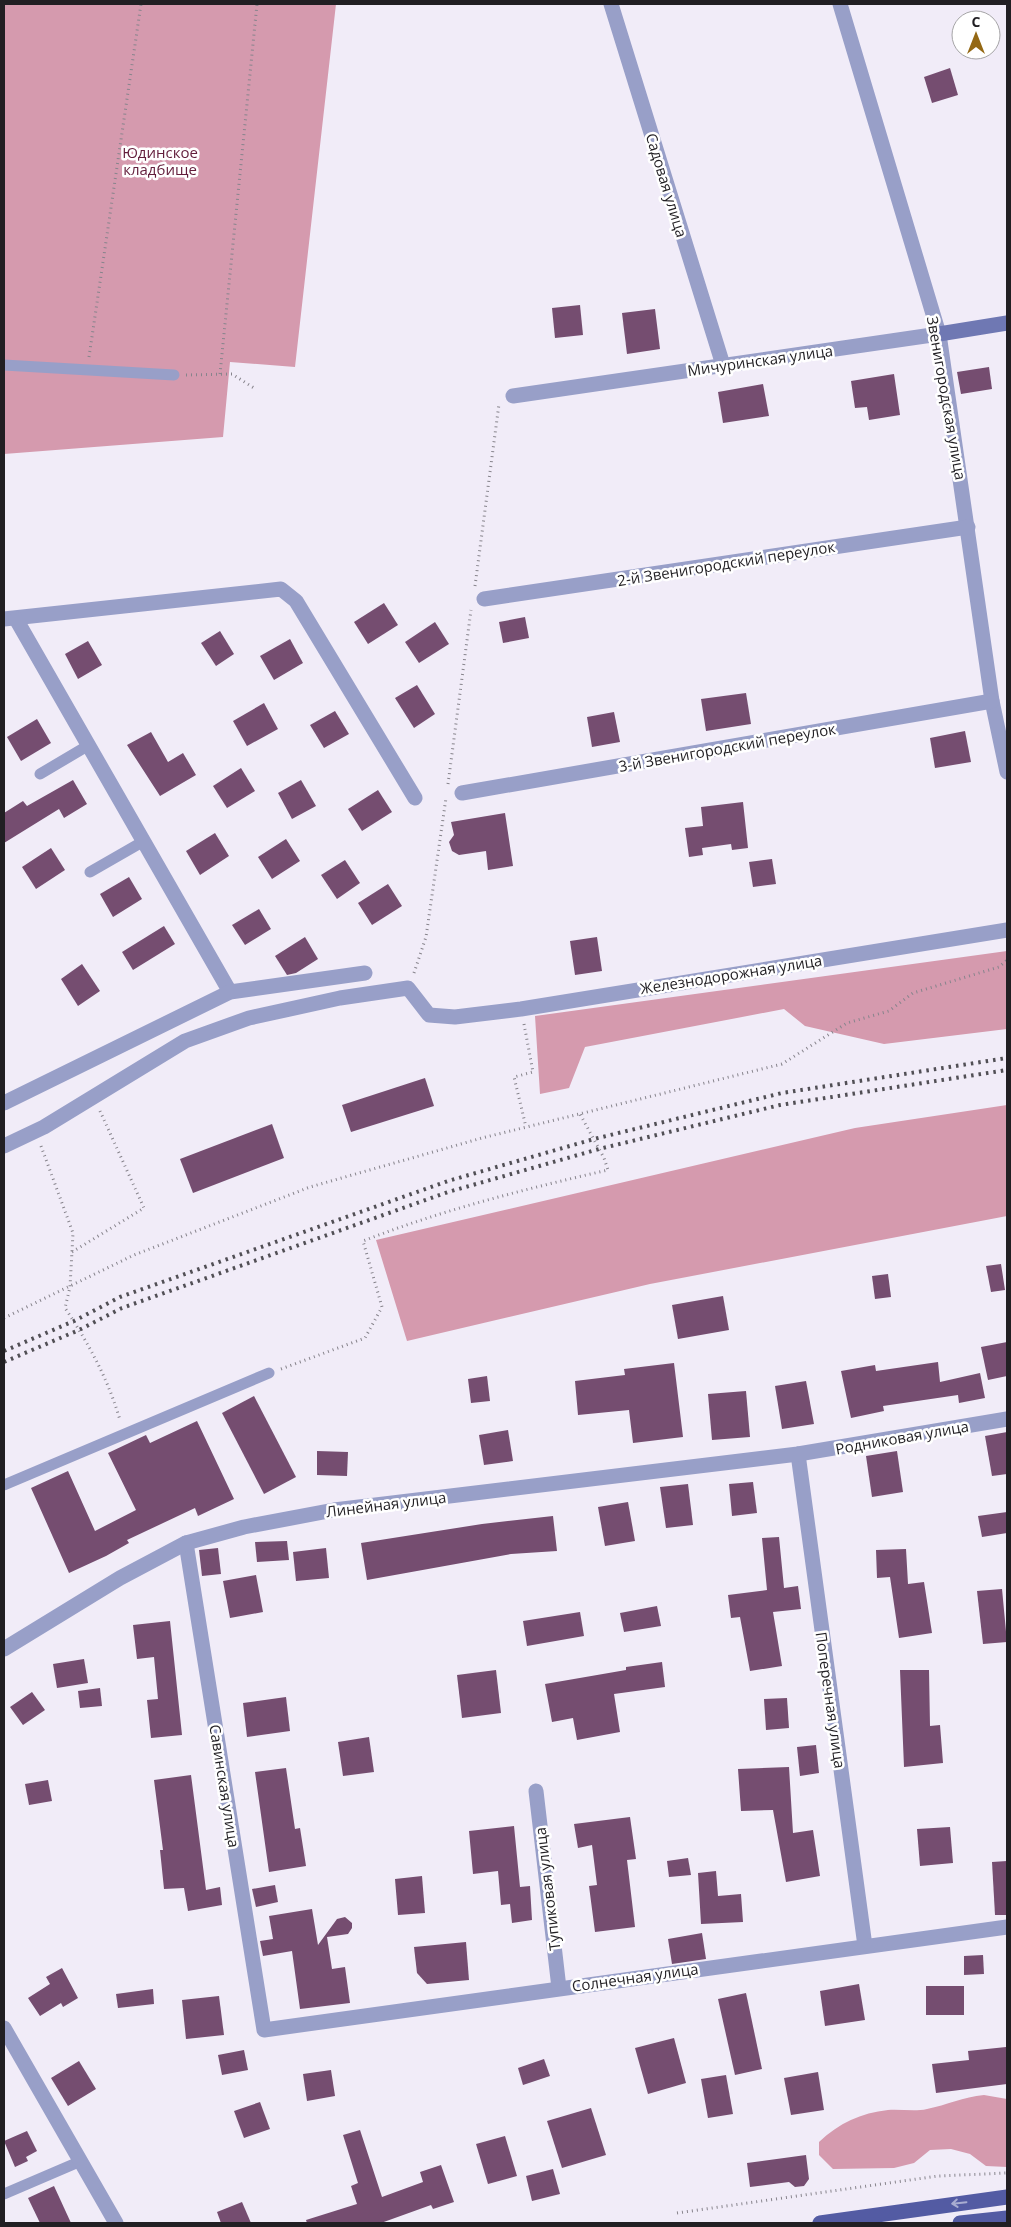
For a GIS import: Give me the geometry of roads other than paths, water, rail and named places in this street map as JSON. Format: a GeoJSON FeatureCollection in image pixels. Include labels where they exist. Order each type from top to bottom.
{"type":"FeatureCollection","features":[{"type":"Feature","properties":{"kind":"main road"},"geometry":{"type":"LineString","coordinates":[[820,2223],[1007,2197]]}},
{"type":"Feature","properties":{"kind":"main road"},"geometry":{"type":"LineString","coordinates":[[960,2223],[1007,2218]]}},
{"type":"Feature","properties":{"kind":"street","name":"Садовая улица"},"geometry":{"type":"LineString","coordinates":[[611,4],[724,366]]}},
{"type":"Feature","properties":{"kind":"street","name":"Звенигородская улица"},"geometry":{"type":"LineString","coordinates":[[840,4],[939,334],[992,701],[1007,772]]}},
{"type":"Feature","properties":{"kind":"street","name":"Мичуринская улица"},"geometry":{"type":"LineString","coordinates":[[513,396],[1007,323]]}},
{"type":"Feature","properties":{"kind":"street","name":"2-й Звенигородский переулок"},"geometry":{"type":"LineString","coordinates":[[477,598],[968,526]]}},
{"type":"Feature","properties":{"kind":"street"},"geometry":{"type":"LineString","coordinates":[[230,992],[89,745],[10,619],[281,589],[296,601],[415,798]]}},
{"type":"Feature","properties":{"kind":"street","name":"3-й Звенигородский переулок"},"geometry":{"type":"LineString","coordinates":[[462,793],[992,701]]}},
{"type":"Feature","properties":{"kind":"street","name":"Железнодорожная улица"},"geometry":{"type":"LineString","coordinates":[[4,1146],[36,1131],[185,1041],[249,1018],[340,998],[408,988],[430,1015],[455,1017],[521,1009],[1007,930]]}},
{"type":"Feature","properties":{"kind":"street"},"geometry":{"type":"LineString","coordinates":[[4,1103],[230,992],[365,973]]}},
{"type":"Feature","properties":{"kind":"street","name":"Родниковая улица"},"geometry":{"type":"LineString","coordinates":[[798,1454],[1007,1419]]}},
{"type":"Feature","properties":{"kind":"street","name":"Линейная улица"},"geometry":{"type":"LineString","coordinates":[[4,1649],[120,1578],[186,1543],[244,1528],[334,1510],[798,1454]]}},
{"type":"Feature","properties":{"kind":"street","name":"Поперечная улица"},"geometry":{"type":"LineString","coordinates":[[798,1454],[865,1946]]}},
{"type":"Feature","properties":{"kind":"street","name":"Савинская улица"},"geometry":{"type":"LineString","coordinates":[[186,1543],[264,2030]]}},
{"type":"Feature","properties":{"kind":"street","name":"Тупиковая улица"},"geometry":{"type":"LineString","coordinates":[[536,1791],[559,1988]]}},
{"type":"Feature","properties":{"kind":"street","name":"Солнечная улица"},"geometry":{"type":"LineString","coordinates":[[264,2030],[1007,1927]]}},
{"type":"Feature","properties":{"kind":"street"},"geometry":{"type":"LineString","coordinates":[[4,2028],[116,2223]]}},
{"type":"Feature","properties":{"kind":"lane"},"geometry":{"type":"LineString","coordinates":[[4,365],[174,376]]}},
{"type":"Feature","properties":{"kind":"lane"},"geometry":{"type":"LineString","coordinates":[[40,774],[89,745]]}},
{"type":"Feature","properties":{"kind":"lane"},"geometry":{"type":"LineString","coordinates":[[90,872],[144,841]]}},
{"type":"Feature","properties":{"kind":"lane"},"geometry":{"type":"LineString","coordinates":[[4,1485],[269,1373]]}},
{"type":"Feature","properties":{"kind":"lane"},"geometry":{"type":"LineString","coordinates":[[4,2194],[81,2161]]}},
{"type":"Feature","properties":{"kind":"railway"},"geometry":{"type":"LineString","coordinates":[[4,1351],[74,1321],[120,1297],[448,1181],[594,1139],[782,1093],[1007,1058]]}},
{"type":"Feature","properties":{"kind":"railway"},"geometry":{"type":"LineString","coordinates":[[4,1362],[79,1330],[122,1308],[448,1192],[599,1149],[780,1105],[1007,1070]]}},
{"type":"Feature","properties":{"kind":"park label","name":"Юдинское кладбище"},"geometry":{"type":"Point","coordinates":[160,160]}}]}
